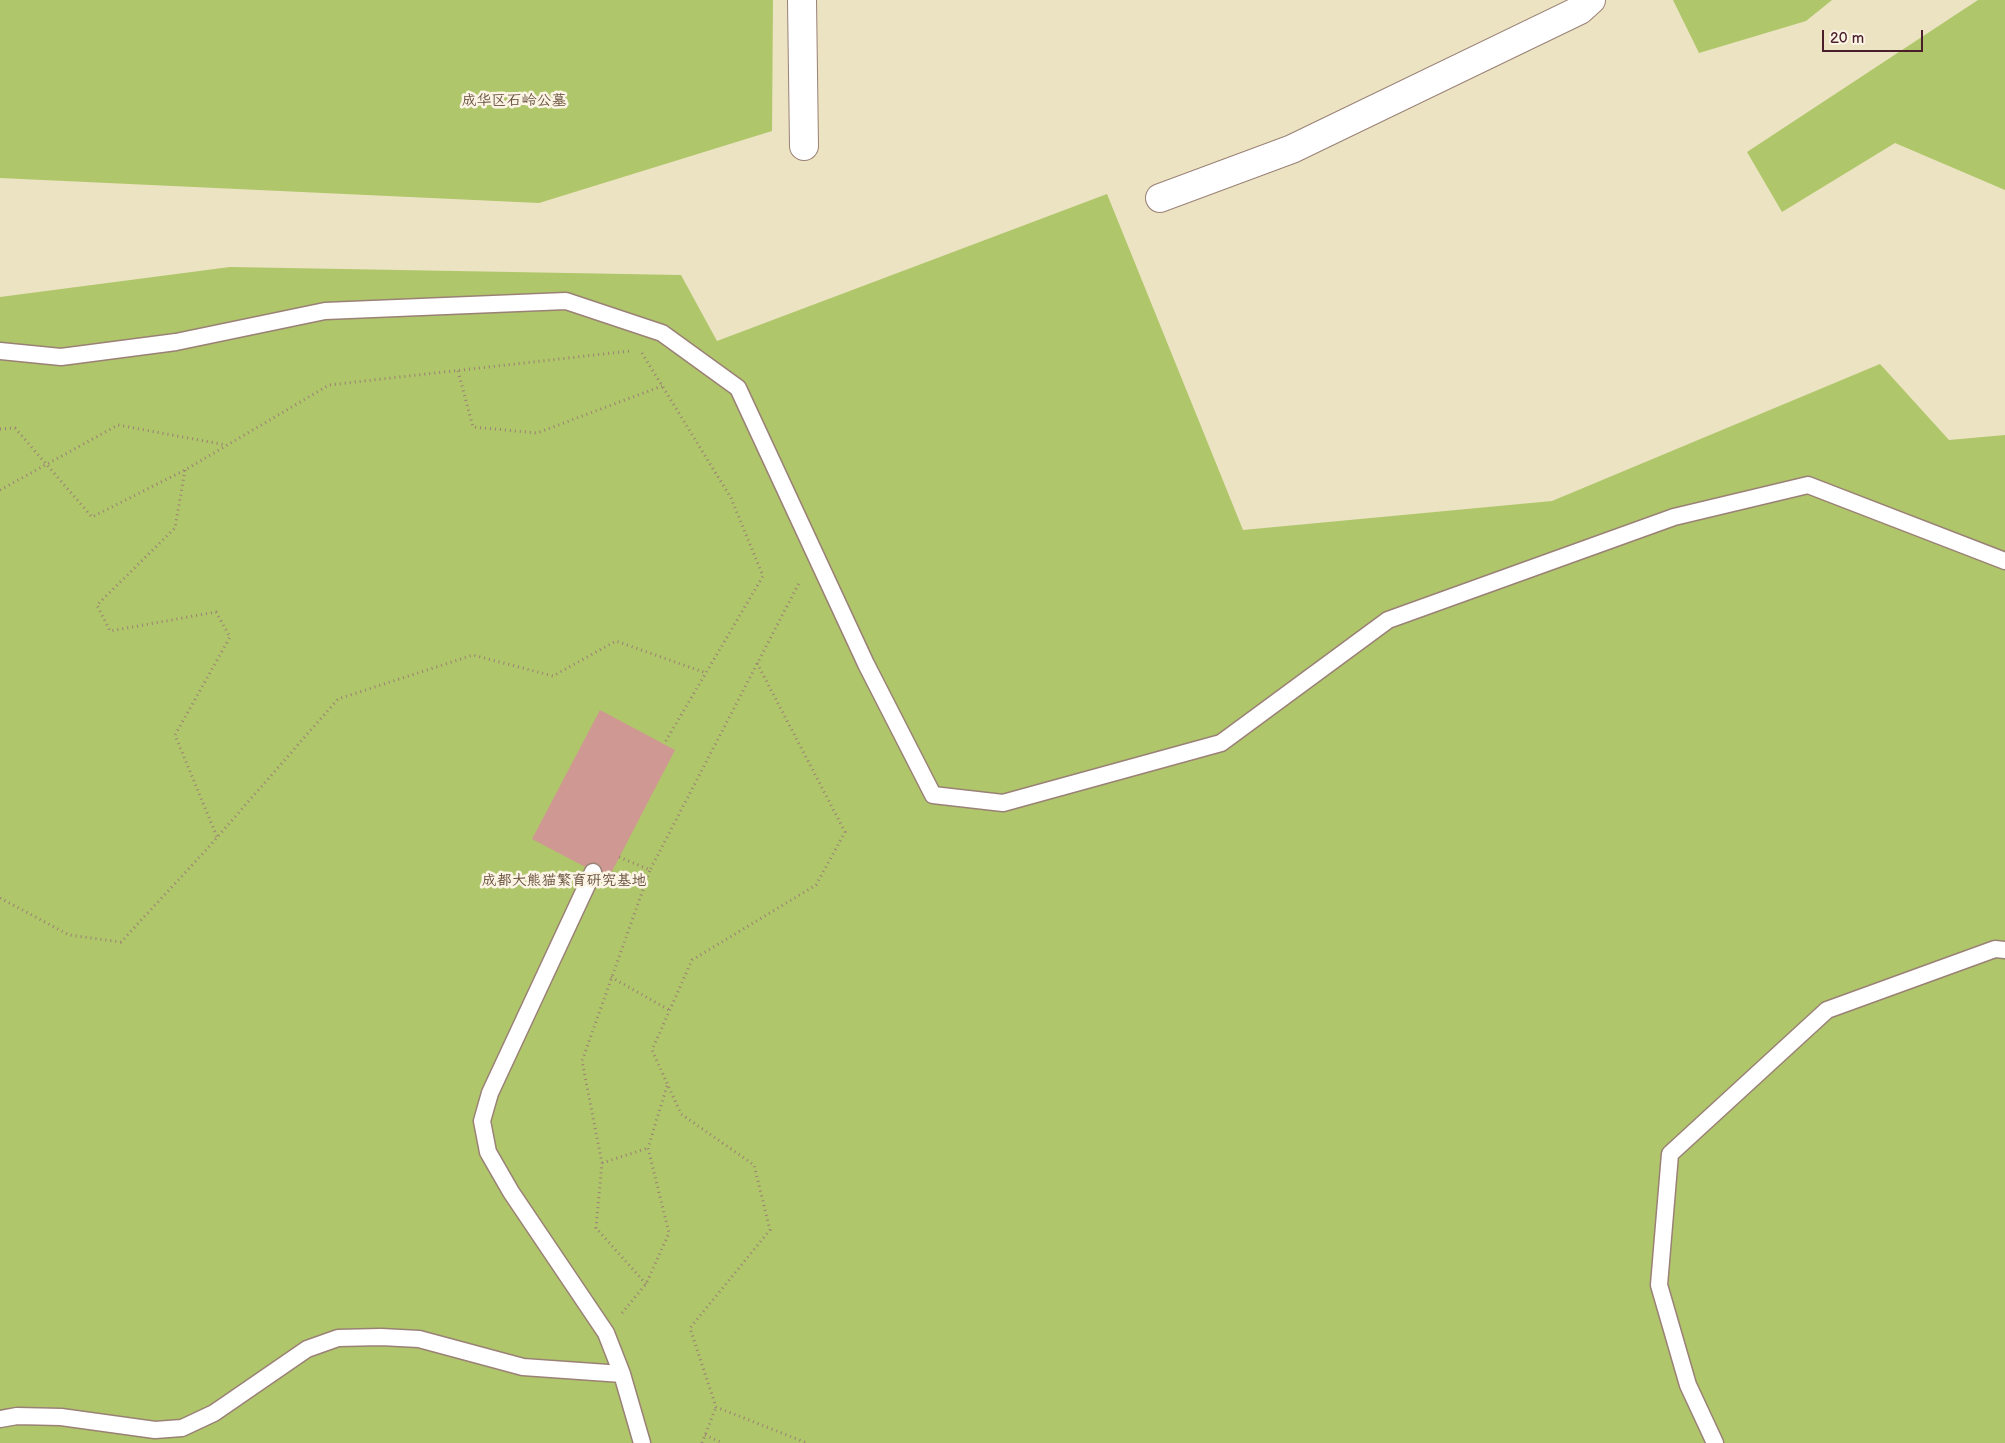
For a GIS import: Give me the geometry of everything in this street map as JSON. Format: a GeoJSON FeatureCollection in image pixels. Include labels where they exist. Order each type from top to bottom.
{"type":"FeatureCollection","features":[{"type":"Feature","properties":{"kind":"street"},"geometry":{"type":"LineString","coordinates":[[802,0],[804,146]]}},
{"type":"Feature","properties":{"kind":"street"},"geometry":{"type":"LineString","coordinates":[[1160,198],[1292,149],[1580,10],[1591,0]]}},
{"type":"Feature","properties":{"kind":"lane"},"geometry":{"type":"LineString","coordinates":[[0,351],[61,357],[176,342],[325,311],[566,301],[662,333],[738,388],[866,664],[933,795],[1003,803],[1221,743],[1388,620],[1674,517],[1808,486],[2005,562]]}},
{"type":"Feature","properties":{"kind":"lane"},"geometry":{"type":"LineString","coordinates":[[593,872],[490,1093],[482,1121],[488,1152],[511,1192],[606,1333],[622,1374],[642,1443]]}},
{"type":"Feature","properties":{"kind":"lane"},"geometry":{"type":"LineString","coordinates":[[1715,1443],[1688,1385],[1659,1285],[1670,1154],[1826,1010],[1995,950],[2005,950]]}},
{"type":"Feature","properties":{"kind":"lane"},"geometry":{"type":"LineString","coordinates":[[0,1419],[17,1416],[61,1417],[155,1430],[182,1428],[214,1414],[307,1349],[338,1338],[381,1337],[419,1339],[523,1368],[622,1374]]}},
{"type":"Feature","properties":{"kind":"path"},"geometry":{"type":"LineString","coordinates":[[0,429],[15,428],[92,517],[185,470],[329,385],[640,350],[731,498],[764,576],[664,744]]}},
{"type":"Feature","properties":{"kind":"path"},"geometry":{"type":"LineString","coordinates":[[458,371],[472,427],[536,433],[662,386]]}},
{"type":"Feature","properties":{"kind":"path"},"geometry":{"type":"LineString","coordinates":[[0,490],[118,425],[228,445]]}},
{"type":"Feature","properties":{"kind":"path"},"geometry":{"type":"LineString","coordinates":[[185,470],[175,528],[97,605],[110,631],[216,612],[230,637],[175,735],[217,837]]}},
{"type":"Feature","properties":{"kind":"path"},"geometry":{"type":"LineString","coordinates":[[646,1284],[596,1228],[602,1163],[582,1061],[650,870],[815,553]]}},
{"type":"Feature","properties":{"kind":"path"},"geometry":{"type":"LineString","coordinates":[[0,898],[69,935],[121,942],[217,837],[338,699],[473,655],[553,676],[616,641],[706,673]]}},
{"type":"Feature","properties":{"kind":"path"},"geometry":{"type":"LineString","coordinates":[[702,1443],[716,1407],[690,1328],[770,1230],[754,1165],[681,1114],[652,1050],[692,960],[816,885],[845,832],[757,663]]}},
{"type":"Feature","properties":{"kind":"path"},"geometry":{"type":"LineString","coordinates":[[619,856],[650,870]]}},
{"type":"Feature","properties":{"kind":"path"},"geometry":{"type":"LineString","coordinates":[[611,977],[669,1010]]}},
{"type":"Feature","properties":{"kind":"path"},"geometry":{"type":"LineString","coordinates":[[606,1333],[646,1284],[669,1234],[648,1148],[667,1085]]}},
{"type":"Feature","properties":{"kind":"path"},"geometry":{"type":"LineString","coordinates":[[602,1163],[648,1148]]}},
{"type":"Feature","properties":{"kind":"path"},"geometry":{"type":"LineString","coordinates":[[716,1407],[807,1443]]}},
{"type":"Feature","properties":{"kind":"path"},"geometry":{"type":"LineString","coordinates":[[706,1435],[723,1443]]}},
{"type":"Feature","properties":{"kind":"green space","name":"成华区石岭公墓"},"geometry":{"type":"Polygon","coordinates":[[[0,0],[773,0],[772,131],[539,203],[0,178],[0,0]]]}},
{"type":"Feature","properties":{"kind":"green space"},"geometry":{"type":"Polygon","coordinates":[[[1673,0],[1832,0],[1806,21],[1699,53],[1673,0]]]}},
{"type":"Feature","properties":{"kind":"green space"},"geometry":{"type":"Polygon","coordinates":[[[1978,0],[2005,0],[2005,190],[1895,143],[1782,212],[1747,152],[1978,0]]]}},
{"type":"Feature","properties":{"kind":"green space","name":"成都大熊猫繁育研究基地"},"geometry":{"type":"Polygon","coordinates":[[[1107,194],[1243,530],[1552,501],[1880,364],[1949,440],[2005,435],[2005,1443],[0,1443],[0,297],[230,267],[681,275],[717,341],[1107,194]]]}},
{"type":"Feature","properties":{"kind":"building"},"geometry":{"type":"Polygon","coordinates":[[[600,710],[675,750],[608,879],[532,839],[600,710]]]}}]}
